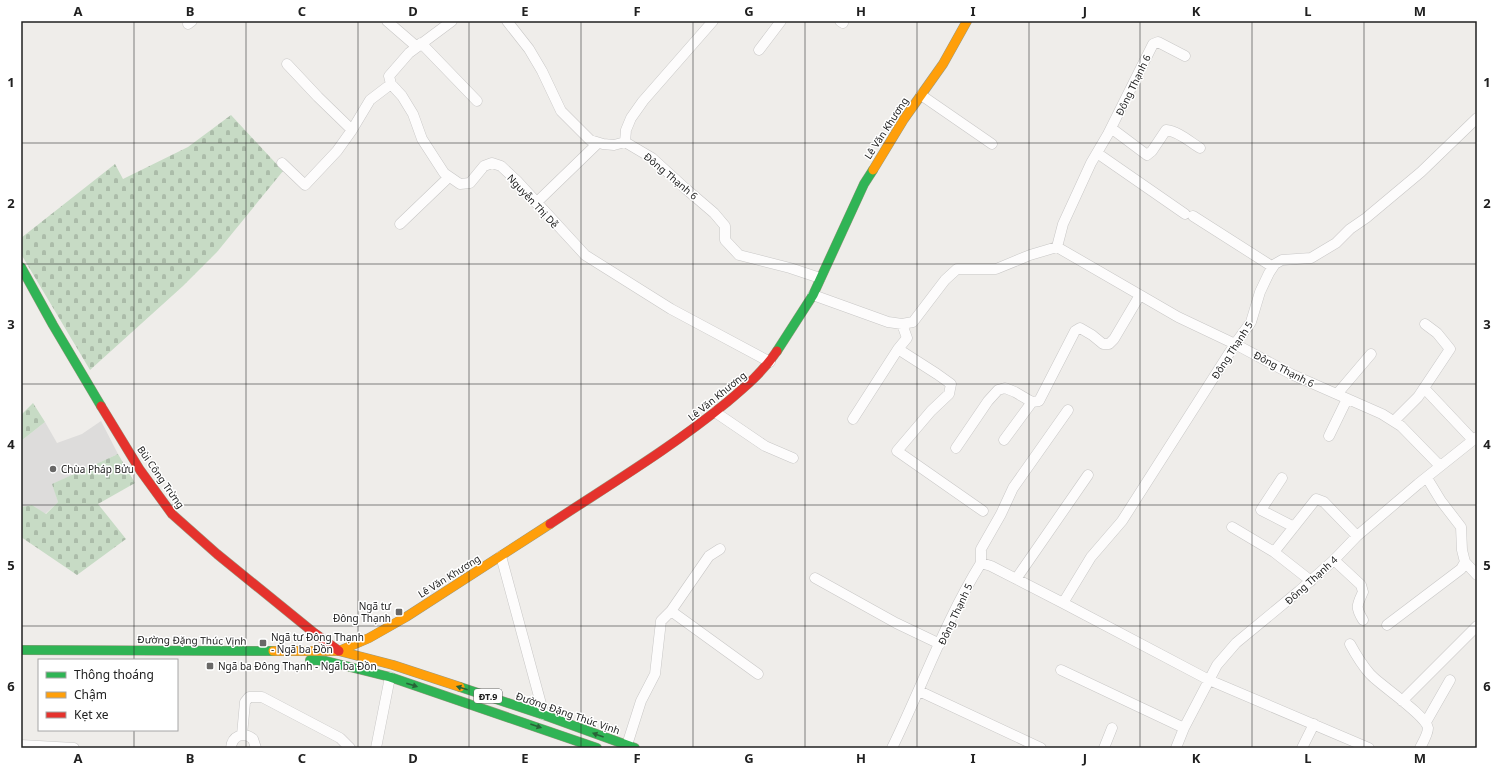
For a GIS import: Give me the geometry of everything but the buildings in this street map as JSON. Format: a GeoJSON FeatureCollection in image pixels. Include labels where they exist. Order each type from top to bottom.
{"type":"FeatureCollection","features":[{"type":"Feature","properties":{"kind":"main road","name":"Lê Văn Khương"},"geometry":{"type":"LineString","coordinates":[[339,651],[369,638],[406,617],[502,556],[696,427],[743,390],[770,362],[813,295],[864,184],[904,119],[943,64],[967,21]]}},
{"type":"Feature","properties":{"kind":"main road","name":"Bùi Công Trừng"},"geometry":{"type":"LineString","coordinates":[[21,267],[53,325],[140,470],[172,514],[229,564],[313,632],[339,651]]}},
{"type":"Feature","properties":{"kind":"main road","name":"Đường Đặng Thúc Vịnh"},"geometry":{"type":"LineString","coordinates":[[21,650],[339,651],[393,665],[544,715],[631,746]]}},
{"type":"Feature","properties":{"kind":"main road"},"geometry":{"type":"LineString","coordinates":[[334,663],[339,651]]}},
{"type":"Feature","properties":{"kind":"main road","name":"Đường Đặng Thúc Vịnh"},"geometry":{"type":"LineString","coordinates":[[21,656],[141,656],[326,661],[390,677],[597,748]]}},
{"type":"Feature","properties":{"kind":"street"},"geometry":{"type":"LineString","coordinates":[[387,21],[419,45],[477,102]]}},
{"type":"Feature","properties":{"kind":"street"},"geometry":{"type":"LineString","coordinates":[[400,224],[449,177],[444,173],[422,139],[413,114],[402,96],[391,84],[389,76],[408,53],[452,21]]}},
{"type":"Feature","properties":{"kind":"street"},"geometry":{"type":"LineString","coordinates":[[507,21],[529,50],[542,72],[561,111],[590,140],[598,143],[614,145],[625,142],[626,130],[631,118],[643,101],[713,21]]}},
{"type":"Feature","properties":{"kind":"street"},"geometry":{"type":"LineString","coordinates":[[759,50],[781,21]]}},
{"type":"Feature","properties":{"kind":"street","name":"Đông Thạnh 6"},"geometry":{"type":"LineString","coordinates":[[1185,56],[1158,42],[1153,44],[1097,153],[1063,224],[1057,247],[1178,316],[1235,344],[1290,374],[1382,414],[1402,426],[1440,466]]}},
{"type":"Feature","properties":{"kind":"street"},"geometry":{"type":"LineString","coordinates":[[287,64],[352,130]]}},
{"type":"Feature","properties":{"kind":"street"},"geometry":{"type":"LineString","coordinates":[[282,163],[305,185],[337,151],[370,100],[391,84]]}},
{"type":"Feature","properties":{"kind":"street"},"geometry":{"type":"LineString","coordinates":[[921,95],[992,144]]}},
{"type":"Feature","properties":{"kind":"street"},"geometry":{"type":"LineString","coordinates":[[1097,153],[1189,215],[1273,267],[1282,260],[1311,258],[1336,243],[1350,229],[1366,218],[1421,172],[1477,118]]}},
{"type":"Feature","properties":{"kind":"street"},"geometry":{"type":"LineString","coordinates":[[1111,128],[1147,155],[1152,151],[1166,130],[1170,130],[1200,148]]}},
{"type":"Feature","properties":{"kind":"street","name":"Đông Thạnh 6"},"geometry":{"type":"LineString","coordinates":[[625,142],[652,158],[714,213],[725,226],[725,240],[739,255],[790,268],[820,278]]}},
{"type":"Feature","properties":{"kind":"street"},"geometry":{"type":"LineString","coordinates":[[536,202],[598,143]]}},
{"type":"Feature","properties":{"kind":"street","name":"Nguyễn Thị Dễ"},"geometry":{"type":"LineString","coordinates":[[449,177],[460,184],[470,183],[484,166],[492,163],[500,166],[585,255],[671,309],[770,362]]}},
{"type":"Feature","properties":{"kind":"street"},"geometry":{"type":"LineString","coordinates":[[813,295],[888,322],[902,324],[913,322],[945,280],[957,269],[996,269],[1030,255],[1057,247]]}},
{"type":"Feature","properties":{"kind":"street","name":"Đông Thạnh 5"},"geometry":{"type":"LineString","coordinates":[[1063,603],[1091,557],[1122,521],[1235,344],[1251,322],[1260,292],[1273,267]]}},
{"type":"Feature","properties":{"kind":"street"},"geometry":{"type":"LineString","coordinates":[[956,448],[988,401],[998,390],[1004,388],[1015,392],[1032,402],[1039,401],[1076,331],[1080,328],[1103,344],[1109,344],[1114,339],[1140,295]]}},
{"type":"Feature","properties":{"kind":"street"},"geometry":{"type":"LineString","coordinates":[[853,419],[898,349],[907,338],[902,324]]}},
{"type":"Feature","properties":{"kind":"street"},"geometry":{"type":"LineString","coordinates":[[1394,421],[1418,397],[1450,349],[1437,333],[1425,324]]}},
{"type":"Feature","properties":{"kind":"street"},"geometry":{"type":"LineString","coordinates":[[898,349],[951,384],[949,394],[931,411],[897,450],[983,511]]}},
{"type":"Feature","properties":{"kind":"street"},"geometry":{"type":"LineString","coordinates":[[1338,394],[1370,354]]}},
{"type":"Feature","properties":{"kind":"street"},"geometry":{"type":"LineString","coordinates":[[1424,388],[1475,438]]}},
{"type":"Feature","properties":{"kind":"street"},"geometry":{"type":"LineString","coordinates":[[1329,436],[1347,398]]}},
{"type":"Feature","properties":{"kind":"street"},"geometry":{"type":"LineString","coordinates":[[1004,440],[1032,402]]}},
{"type":"Feature","properties":{"kind":"street"},"geometry":{"type":"LineString","coordinates":[[1068,410],[1013,488],[1001,514],[981,549],[981,563],[991,566],[1209,680],[1369,748]]}},
{"type":"Feature","properties":{"kind":"street"},"geometry":{"type":"LineString","coordinates":[[715,412],[765,446],[793,458]]}},
{"type":"Feature","properties":{"kind":"street","name":"Đông Thạnh 4"},"geometry":{"type":"LineString","coordinates":[[1176,748],[1184,728],[1217,665],[1236,643],[1311,581],[1357,536],[1475,438]]}},
{"type":"Feature","properties":{"kind":"street"},"geometry":{"type":"LineString","coordinates":[[1016,580],[1088,474]]}},
{"type":"Feature","properties":{"kind":"street"},"geometry":{"type":"LineString","coordinates":[[1282,478],[1261,510],[1294,527]]}},
{"type":"Feature","properties":{"kind":"street"},"geometry":{"type":"LineString","coordinates":[[1427,478],[1441,501],[1461,528],[1462,550],[1465,562],[1477,575]]}},
{"type":"Feature","properties":{"kind":"street"},"geometry":{"type":"LineString","coordinates":[[1274,552],[1316,499],[1324,502],[1357,536]]}},
{"type":"Feature","properties":{"kind":"street"},"geometry":{"type":"LineString","coordinates":[[1232,527],[1274,552],[1311,581]]}},
{"type":"Feature","properties":{"kind":"street"},"geometry":{"type":"LineString","coordinates":[[631,746],[641,701],[656,674],[661,621],[671,611],[709,556],[720,549]]}},
{"type":"Feature","properties":{"kind":"street"},"geometry":{"type":"LineString","coordinates":[[502,556],[544,715]]}},
{"type":"Feature","properties":{"kind":"street"},"geometry":{"type":"LineString","coordinates":[[1334,560],[1361,585],[1363,592],[1358,602],[1357,611],[1363,620]]}},
{"type":"Feature","properties":{"kind":"street"},"geometry":{"type":"LineString","coordinates":[[1387,625],[1461,569],[1465,562]]}},
{"type":"Feature","properties":{"kind":"street","name":"Đông Thạnh 5"},"geometry":{"type":"LineString","coordinates":[[892,748],[967,585],[981,563]]}},
{"type":"Feature","properties":{"kind":"street"},"geometry":{"type":"LineString","coordinates":[[815,578],[896,623],[940,644]]}},
{"type":"Feature","properties":{"kind":"street"},"geometry":{"type":"LineString","coordinates":[[671,611],[758,674]]}},
{"type":"Feature","properties":{"kind":"street"},"geometry":{"type":"LineString","coordinates":[[1402,701],[1477,626]]}},
{"type":"Feature","properties":{"kind":"street"},"geometry":{"type":"LineString","coordinates":[[1350,644],[1356,656],[1370,674],[1382,686],[1426,722],[1428,729],[1420,748]]}},
{"type":"Feature","properties":{"kind":"street"},"geometry":{"type":"LineString","coordinates":[[1061,670],[1184,728]]}},
{"type":"Feature","properties":{"kind":"street"},"geometry":{"type":"LineString","coordinates":[[376,748],[390,677]]}},
{"type":"Feature","properties":{"kind":"street"},"geometry":{"type":"LineString","coordinates":[[1426,722],[1450,680]]}},
{"type":"Feature","properties":{"kind":"street"},"geometry":{"type":"LineString","coordinates":[[919,691],[1041,748]]}},
{"type":"Feature","properties":{"kind":"street"},"geometry":{"type":"LineString","coordinates":[[242,735],[245,702],[249,697],[262,696],[340,738],[350,748]]}},
{"type":"Feature","properties":{"kind":"street"},"geometry":{"type":"LineString","coordinates":[[1302,748],[1314,724]]}},
{"type":"Feature","properties":{"kind":"street"},"geometry":{"type":"LineString","coordinates":[[1104,748],[1112,728]]}},
{"type":"Feature","properties":{"kind":"street"},"geometry":{"type":"LineString","coordinates":[[231,748],[235,737],[242,735],[246,735],[253,739],[256,748]]}},
{"type":"Feature","properties":{"kind":"street"},"geometry":{"type":"LineString","coordinates":[[21,745],[74,748]]}},
{"type":"Feature","properties":{"kind":"shaded area","name":"Chùa Pháp Bửu"},"geometry":{"type":"Polygon","coordinates":[[[101,421],[118,454],[53,484],[58,502],[45,514],[32,505],[21,507],[21,441],[45,422],[57,443],[82,434],[101,421]]]}},
{"type":"Feature","properties":{"kind":"green space"},"geometry":{"type":"Polygon","coordinates":[[[231,115],[283,171],[217,252],[183,286],[90,370],[21,254],[21,238],[115,164],[123,179],[188,147],[231,115]]]}},
{"type":"Feature","properties":{"kind":"green space"},"geometry":{"type":"Polygon","coordinates":[[[33,403],[45,422],[21,441],[21,415],[33,403]]]}},
{"type":"Feature","properties":{"kind":"green space"},"geometry":{"type":"Polygon","coordinates":[[[118,454],[135,483],[98,504],[126,539],[77,575],[21,537],[21,507],[32,505],[46,514],[58,502],[52,484],[118,454]]]}},
{"type":"Feature","properties":{"kind":"traffic: fast"},"geometry":{"type":"LineString","coordinates":[[777,351],[813,295],[864,184],[873,170]]}},
{"type":"Feature","properties":{"kind":"traffic: fast"},"geometry":{"type":"LineString","coordinates":[[21,267],[101,406]]}},
{"type":"Feature","properties":{"kind":"traffic: fast"},"geometry":{"type":"LineString","coordinates":[[21,650],[273,651]]}},
{"type":"Feature","properties":{"kind":"traffic: fast"},"geometry":{"type":"LineString","coordinates":[[310,660],[326,661],[390,677],[597,748]]}},
{"type":"Feature","properties":{"kind":"traffic: fast"},"geometry":{"type":"LineString","coordinates":[[460,687],[544,715],[635,748]]}},
{"type":"Feature","properties":{"kind":"traffic: slow"},"geometry":{"type":"LineString","coordinates":[[873,170],[904,119],[943,64],[967,21]]}},
{"type":"Feature","properties":{"kind":"traffic: slow"},"geometry":{"type":"LineString","coordinates":[[339,651],[369,638],[406,617],[550,524]]}},
{"type":"Feature","properties":{"kind":"traffic: slow"},"geometry":{"type":"LineString","coordinates":[[273,651],[339,651],[393,665],[460,687]]}},
{"type":"Feature","properties":{"kind":"traffic: jam"},"geometry":{"type":"LineString","coordinates":[[550,524],[640,466],[705,420],[753,379],[766,366],[777,351]]}},
{"type":"Feature","properties":{"kind":"traffic: jam"},"geometry":{"type":"LineString","coordinates":[[101,406],[140,470],[172,514],[217,554],[313,632],[339,651]]}},
{"type":"Feature","properties":{"kind":"place","name":"Chùa Pháp Bửu"},"geometry":{"type":"Point","coordinates":[53,469]}},
{"type":"Feature","properties":{"kind":"place","name":"Ngã tư Đông Thạnh"},"geometry":{"type":"Point","coordinates":[399,612]}},
{"type":"Feature","properties":{"kind":"place","name":"Ngã tư Đông Thạnh - Ngã ba Đồn"},"geometry":{"type":"Point","coordinates":[263,643]}},
{"type":"Feature","properties":{"kind":"place","name":"Ngã ba Đông Thạnh - Ngã ba Đồn"},"geometry":{"type":"Point","coordinates":[210,666]}}]}
